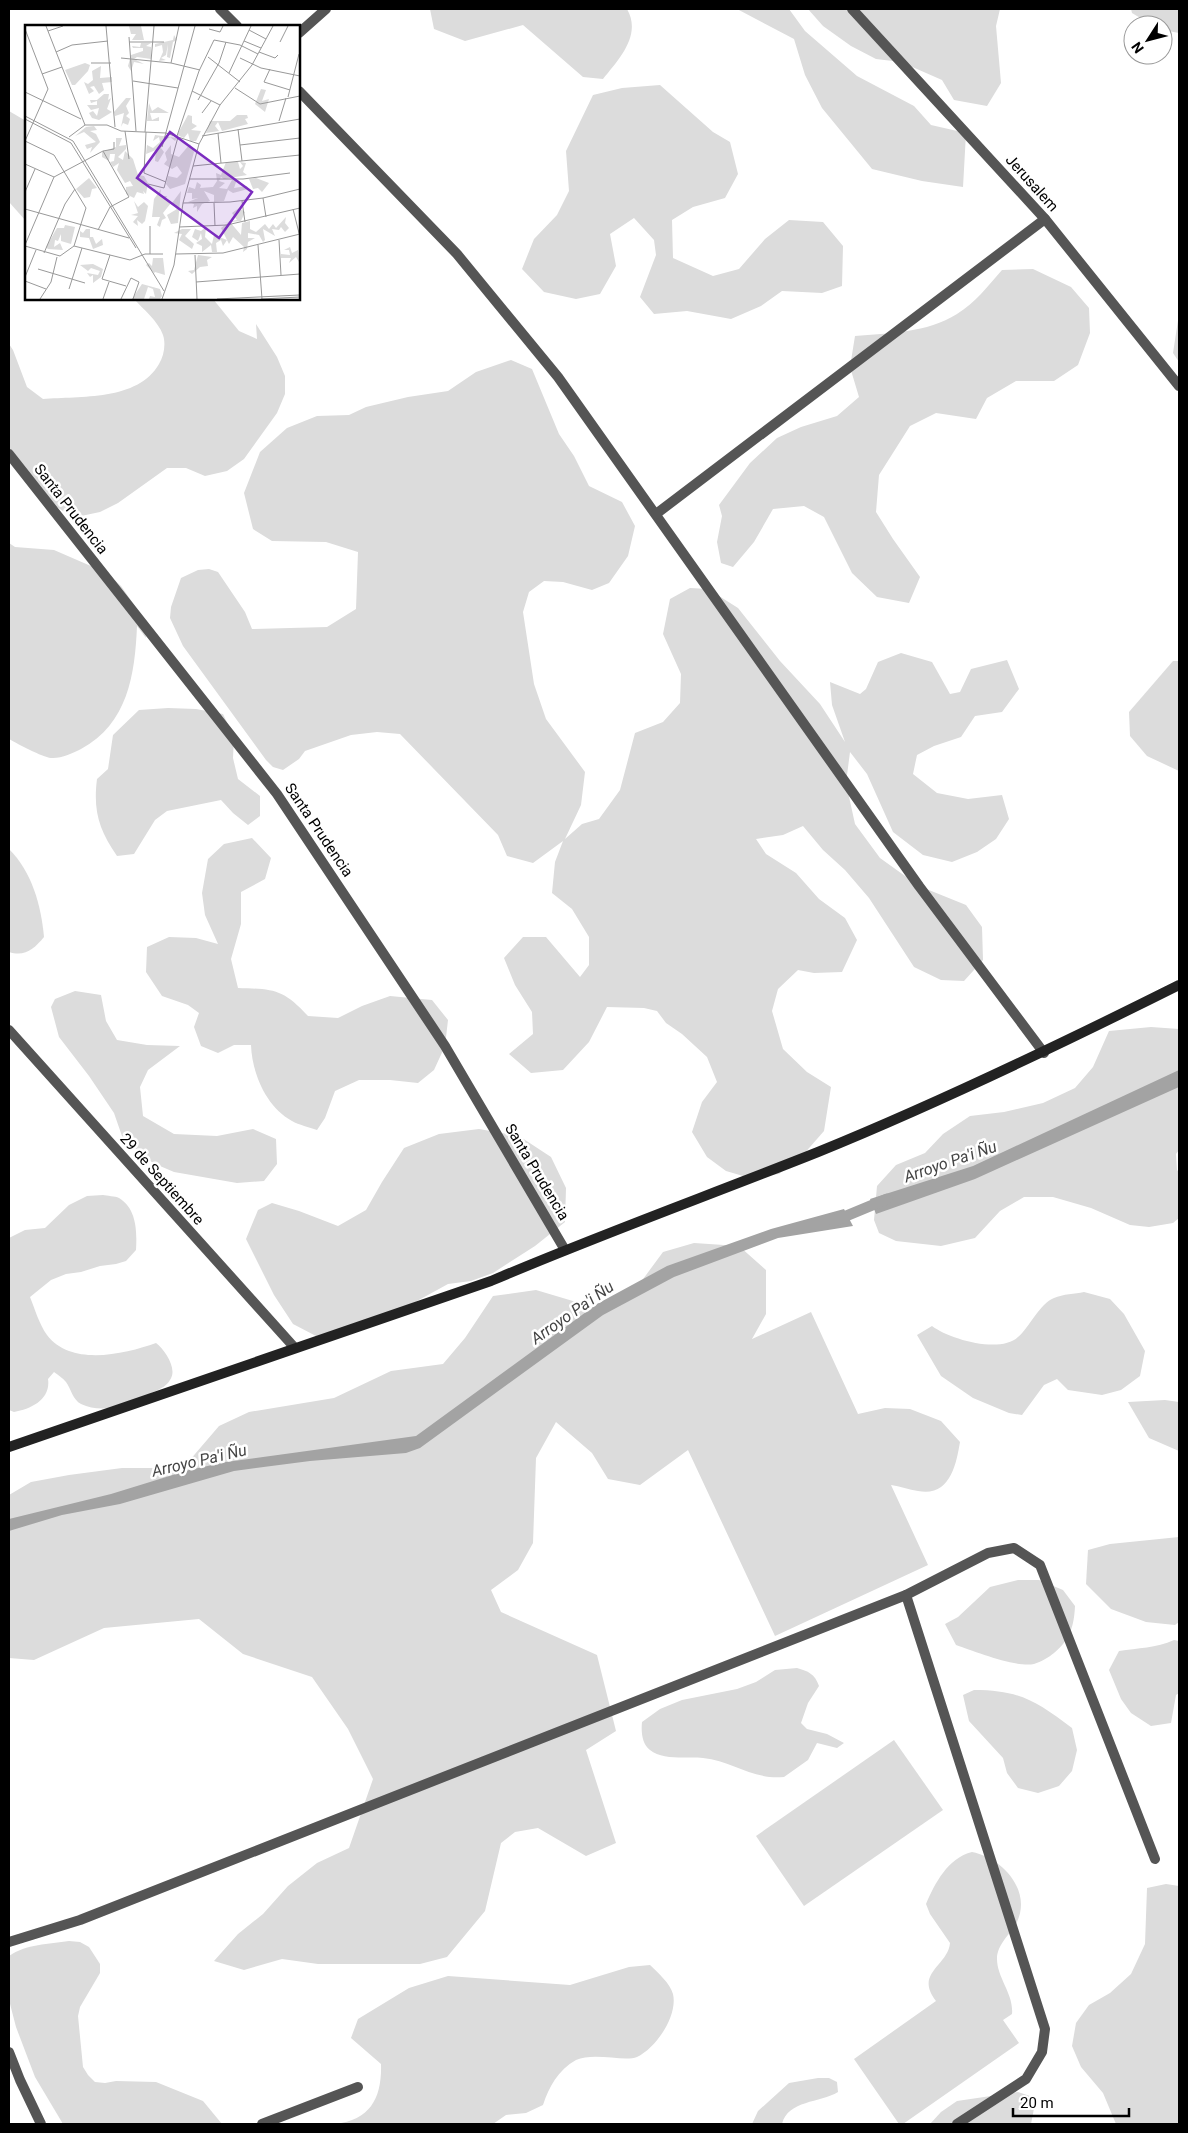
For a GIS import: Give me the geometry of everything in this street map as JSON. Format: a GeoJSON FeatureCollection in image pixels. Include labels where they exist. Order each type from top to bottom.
{"type":"FeatureCollection","features":[{"type":"Feature","properties":{"kind":"main road"},"geometry":{"type":"LineString","coordinates":[[9,1447],[491,1281],[565,1250],[820,1151],[1044,1053],[1179,985]]}},
{"type":"Feature","properties":{"kind":"street"},"geometry":{"type":"LineString","coordinates":[[220,9],[236,25]]}},
{"type":"Feature","properties":{"kind":"street"},"geometry":{"type":"LineString","coordinates":[[300,32],[326,9]]}},
{"type":"Feature","properties":{"kind":"street","name":"Jerusalem"},"geometry":{"type":"LineString","coordinates":[[852,9],[1045,219],[1179,386]]}},
{"type":"Feature","properties":{"kind":"street"},"geometry":{"type":"LineString","coordinates":[[300,92],[457,254],[558,378],[920,886],[1044,1053]]}},
{"type":"Feature","properties":{"kind":"street"},"geometry":{"type":"LineString","coordinates":[[656,514],[1045,219]]}},
{"type":"Feature","properties":{"kind":"street","name":"Santa Prudencia"},"geometry":{"type":"LineString","coordinates":[[9,454],[277,794],[445,1046],[565,1250]]}},
{"type":"Feature","properties":{"kind":"street","name":"29 de Septiembre"},"geometry":{"type":"LineString","coordinates":[[9,1030],[294,1348]]}},
{"type":"Feature","properties":{"kind":"street"},"geometry":{"type":"LineString","coordinates":[[9,1942],[80,1920],[906,1595],[988,1553],[1014,1548],[1040,1565],[1155,1859]]}},
{"type":"Feature","properties":{"kind":"street"},"geometry":{"type":"LineString","coordinates":[[906,1595],[1045,2029],[1042,2052],[1026,2079],[957,2124]]}},
{"type":"Feature","properties":{"kind":"street"},"geometry":{"type":"LineString","coordinates":[[9,2052],[41,2124]]}},
{"type":"Feature","properties":{"kind":"street"},"geometry":{"type":"LineString","coordinates":[[262,2124],[358,2087]]}},
{"type":"Feature","properties":{"kind":"shaded area"},"geometry":{"type":"Polygon","coordinates":[[[430,9],[627,9],[632,28],[627,46],[622,55],[603,79],[583,77],[523,25],[465,41],[434,29],[430,9]]]}},
{"type":"Feature","properties":{"kind":"shaded area"},"geometry":{"type":"Polygon","coordinates":[[[737,9],[789,9],[805,31],[857,76],[914,106],[931,125],[966,133],[963,187],[922,181],[872,169],[822,108],[805,75],[794,39],[737,9]]]}},
{"type":"Feature","properties":{"kind":"shaded area"},"geometry":{"type":"Polygon","coordinates":[[[808,9],[1000,9],[996,26],[1001,83],[987,106],[954,100],[942,80],[901,62],[876,59],[851,46],[823,26],[808,9]]]}},
{"type":"Feature","properties":{"kind":"shaded area"},"geometry":{"type":"Polygon","coordinates":[[[1131,9],[1179,9],[1179,33],[1173,32],[1173,15],[1135,15],[1132,13],[1131,9]]]}},
{"type":"Feature","properties":{"kind":"shaded area"},"geometry":{"type":"Polygon","coordinates":[[[660,85],[713,132],[730,142],[738,174],[725,198],[693,207],[672,220],[673,258],[713,276],[739,269],[765,239],[789,220],[823,222],[843,246],[842,286],[822,293],[782,291],[761,306],[731,319],[687,311],[654,314],[640,297],[656,255],[654,240],[634,218],[610,234],[616,266],[600,294],[576,299],[544,292],[522,269],[534,239],[557,215],[569,191],[566,151],[593,95],[622,88],[660,85]]]}},
{"type":"Feature","properties":{"kind":"shaded area"},"geometry":{"type":"Polygon","coordinates":[[[9,111],[25,120],[25,220],[9,202],[9,111]]]}},
{"type":"Feature","properties":{"kind":"shaded area"},"geometry":{"type":"Polygon","coordinates":[[[1033,269],[1071,287],[1089,308],[1090,333],[1078,365],[1054,381],[1016,381],[987,398],[976,419],[936,413],[910,426],[879,475],[876,512],[920,577],[909,603],[877,597],[852,573],[824,517],[804,506],[773,509],[754,542],[733,567],[721,563],[717,542],[722,516],[719,505],[750,463],[777,438],[801,427],[837,416],[859,397],[850,367],[855,336],[894,333],[921,329],[933,325],[957,314],[970,305],[1002,270],[1033,269]]]}},
{"type":"Feature","properties":{"kind":"shaded area"},"geometry":{"type":"Polygon","coordinates":[[[135,300],[214,300],[239,331],[257,339],[256,324],[277,357],[285,376],[285,394],[277,413],[244,459],[227,471],[205,476],[186,468],[167,468],[118,503],[100,512],[81,516],[63,511],[43,498],[9,450],[9,344],[27,387],[43,399],[107,394],[123,391],[137,385],[150,376],[159,364],[164,350],[164,339],[161,330],[135,300]]]}},
{"type":"Feature","properties":{"kind":"shaded area"},"geometry":{"type":"Polygon","coordinates":[[[1179,314],[1179,362],[1173,353],[1179,314]]]}},
{"type":"Feature","properties":{"kind":"shaded area"},"geometry":{"type":"Polygon","coordinates":[[[511,360],[532,369],[559,434],[574,456],[589,486],[622,502],[635,526],[628,556],[609,583],[592,590],[563,582],[544,581],[529,592],[523,612],[534,684],[546,719],[585,772],[581,805],[565,839],[582,824],[599,819],[620,790],[635,733],[663,722],[680,703],[681,674],[663,634],[670,599],[690,588],[708,589],[738,608],[780,661],[820,704],[845,742],[832,705],[830,682],[860,694],[866,689],[878,662],[901,653],[932,662],[950,694],[960,692],[971,669],[1007,660],[1019,689],[1002,712],[975,716],[961,737],[934,746],[917,755],[913,774],[937,793],[968,799],[1002,795],[1009,819],[996,839],[977,852],[952,862],[923,855],[893,832],[867,774],[850,752],[846,783],[855,824],[880,858],[919,886],[966,905],[982,927],[983,960],[964,981],[941,980],[914,967],[869,898],[803,826],[783,835],[756,839],[766,854],[796,873],[819,899],[845,918],[857,940],[842,972],[814,973],[798,970],[778,989],[772,1011],[783,1049],[807,1072],[831,1087],[824,1131],[803,1155],[779,1174],[750,1178],[726,1171],[707,1157],[692,1132],[702,1102],[717,1082],[707,1057],[682,1034],[666,1023],[657,1011],[644,1008],[607,1007],[589,1042],[563,1070],[531,1073],[509,1054],[533,1034],[532,1012],[515,985],[504,958],[523,937],[546,937],[580,977],[589,965],[589,937],[572,909],[552,893],[555,862],[563,841],[533,863],[507,856],[498,835],[400,734],[377,732],[351,735],[305,751],[299,759],[283,770],[273,767],[183,646],[170,618],[171,607],[181,578],[198,570],[209,569],[218,572],[245,612],[252,629],[327,627],[356,609],[358,552],[326,542],[272,541],[253,529],[244,493],[260,452],[287,428],[317,416],[349,415],[366,407],[408,397],[448,391],[476,372],[511,360]]]}},
{"type":"Feature","properties":{"kind":"shaded area"},"geometry":{"type":"Polygon","coordinates":[[[9,543],[15,547],[54,550],[107,573],[121,586],[144,619],[146,638],[137,626],[131,679],[119,712],[97,739],[81,749],[62,757],[47,757],[9,739],[9,543]]]}},
{"type":"Feature","properties":{"kind":"shaded area"},"geometry":{"type":"Polygon","coordinates":[[[1173,661],[1179,661],[1179,771],[1147,756],[1130,736],[1129,712],[1173,661]]]}},
{"type":"Feature","properties":{"kind":"shaded area"},"geometry":{"type":"Polygon","coordinates":[[[196,709],[223,714],[234,737],[233,758],[238,779],[260,796],[260,816],[248,825],[221,800],[167,811],[155,820],[134,854],[117,856],[99,820],[96,801],[97,779],[108,769],[113,735],[139,710],[196,709]]]}},
{"type":"Feature","properties":{"kind":"shaded area"},"geometry":{"type":"Polygon","coordinates":[[[252,838],[271,858],[265,879],[241,892],[241,924],[231,959],[238,988],[277,992],[292,1000],[308,1016],[338,1018],[362,1006],[390,996],[432,1000],[448,1020],[445,1046],[434,1070],[418,1083],[390,1080],[359,1080],[335,1091],[325,1118],[317,1130],[292,1121],[283,1115],[268,1098],[254,1067],[251,1045],[234,1045],[218,1053],[201,1046],[194,1027],[199,1013],[188,1005],[162,996],[146,972],[147,947],[169,937],[196,938],[218,944],[205,915],[202,893],[208,859],[224,844],[252,838]]]}},
{"type":"Feature","properties":{"kind":"shaded area"},"geometry":{"type":"Polygon","coordinates":[[[9,849],[24,868],[34,890],[38,901],[44,937],[37,945],[24,953],[9,952],[9,849]]]}},
{"type":"Feature","properties":{"kind":"shaded area"},"geometry":{"type":"Polygon","coordinates":[[[75,991],[101,995],[106,1021],[117,1040],[147,1045],[180,1046],[148,1070],[140,1087],[143,1116],[174,1134],[217,1136],[253,1129],[276,1139],[277,1164],[264,1181],[237,1183],[174,1172],[153,1163],[123,1139],[114,1113],[59,1037],[51,1007],[55,999],[75,991]]]}},
{"type":"Feature","properties":{"kind":"shaded area"},"geometry":{"type":"Polygon","coordinates":[[[1151,1027],[1179,1029],[1179,1150],[1176,1154],[1177,1170],[1179,1172],[1179,1218],[1173,1223],[1149,1227],[1130,1225],[1091,1208],[1053,1197],[1024,1197],[1000,1211],[975,1238],[941,1246],[896,1241],[879,1233],[874,1220],[877,1186],[896,1165],[925,1153],[943,1134],[970,1116],[1004,1112],[1043,1103],[1075,1088],[1093,1067],[1109,1031],[1151,1027]]]}},
{"type":"Feature","properties":{"kind":"shaded area"},"geometry":{"type":"Polygon","coordinates":[[[1179,1070],[1179,1087],[975,1179],[876,1214],[870,1199],[973,1166],[1179,1070]]]}},
{"type":"Feature","properties":{"kind":"shaded area"},"geometry":{"type":"Polygon","coordinates":[[[479,1129],[519,1136],[551,1157],[566,1188],[565,1222],[535,1246],[493,1273],[471,1281],[448,1284],[397,1312],[343,1335],[316,1336],[293,1324],[274,1295],[246,1239],[258,1210],[272,1203],[338,1226],[366,1210],[404,1148],[439,1134],[479,1129]]]}},
{"type":"Feature","properties":{"kind":"shaded area"},"geometry":{"type":"Polygon","coordinates":[[[103,1195],[119,1198],[129,1208],[135,1221],[136,1250],[126,1261],[66,1274],[51,1280],[30,1297],[35,1311],[47,1335],[57,1345],[70,1351],[84,1354],[114,1354],[156,1343],[169,1360],[172,1376],[164,1386],[134,1401],[117,1407],[99,1408],[90,1407],[78,1402],[66,1382],[54,1372],[48,1379],[46,1392],[39,1402],[21,1411],[14,1412],[9,1410],[9,1238],[25,1230],[45,1228],[69,1205],[87,1196],[103,1195]]]}},
{"type":"Feature","properties":{"kind":"shaded area"},"geometry":{"type":"Polygon","coordinates":[[[844,1209],[853,1226],[778,1238],[674,1277],[603,1315],[420,1448],[406,1453],[310,1461],[234,1471],[120,1504],[62,1515],[9,1531],[9,1519],[111,1494],[189,1470],[226,1462],[416,1436],[597,1304],[667,1266],[771,1229],[844,1209]]]}},
{"type":"Feature","properties":{"kind":"shaded area"},"geometry":{"type":"Polygon","coordinates":[[[694,1243],[739,1246],[766,1270],[766,1314],[752,1339],[811,1312],[858,1414],[885,1408],[910,1409],[941,1421],[960,1442],[953,1469],[944,1484],[938,1489],[929,1492],[891,1485],[928,1565],[775,1636],[688,1450],[640,1485],[608,1479],[592,1453],[556,1422],[536,1458],[533,1543],[518,1570],[491,1590],[501,1612],[597,1655],[616,1731],[586,1750],[616,1843],[586,1856],[538,1828],[515,1832],[501,1843],[485,1911],[447,1957],[420,1964],[318,1964],[282,1959],[244,1970],[214,1961],[238,1934],[263,1914],[288,1886],[317,1863],[349,1848],[373,1779],[348,1729],[312,1677],[243,1654],[199,1619],[104,1628],[34,1660],[9,1658],[9,1495],[31,1482],[122,1468],[159,1468],[189,1461],[219,1426],[249,1412],[334,1398],[391,1371],[443,1364],[465,1338],[493,1296],[536,1290],[593,1307],[635,1290],[663,1252],[694,1243]]]}},
{"type":"Feature","properties":{"kind":"shaded area"},"geometry":{"type":"Polygon","coordinates":[[[1084,1292],[1110,1299],[1124,1314],[1145,1351],[1140,1376],[1121,1390],[1102,1395],[1068,1390],[1057,1379],[1044,1385],[1022,1415],[1009,1413],[973,1398],[941,1376],[917,1335],[932,1326],[950,1336],[975,1343],[999,1344],[1010,1342],[1022,1333],[1039,1310],[1049,1301],[1061,1296],[1084,1292]]]}},
{"type":"Feature","properties":{"kind":"shaded area"},"geometry":{"type":"Polygon","coordinates":[[[1165,1400],[1179,1402],[1179,1451],[1149,1438],[1128,1402],[1165,1400]]]}},
{"type":"Feature","properties":{"kind":"shaded area"},"geometry":{"type":"Polygon","coordinates":[[[1179,1537],[1179,1622],[1175,1625],[1146,1622],[1111,1609],[1086,1584],[1088,1550],[1110,1544],[1179,1537]]]}},
{"type":"Feature","properties":{"kind":"shaded area"},"geometry":{"type":"Polygon","coordinates":[[[1018,1580],[1039,1580],[1063,1590],[1075,1606],[1074,1620],[1064,1643],[1052,1655],[1042,1661],[1026,1665],[995,1658],[956,1645],[945,1624],[958,1617],[990,1587],[1018,1580]]]}},
{"type":"Feature","properties":{"kind":"shaded area"},"geometry":{"type":"Polygon","coordinates":[[[1174,1640],[1179,1641],[1179,1693],[1176,1695],[1171,1723],[1151,1726],[1131,1713],[1121,1699],[1109,1670],[1119,1651],[1154,1646],[1174,1640]]]}},
{"type":"Feature","properties":{"kind":"shaded area"},"geometry":{"type":"Polygon","coordinates":[[[797,1668],[811,1674],[819,1686],[808,1703],[801,1723],[807,1729],[827,1734],[844,1743],[837,1748],[817,1743],[808,1760],[784,1777],[762,1776],[703,1758],[662,1756],[650,1750],[645,1744],[642,1734],[642,1722],[660,1709],[682,1700],[737,1689],[756,1682],[775,1670],[797,1668]]]}},
{"type":"Feature","properties":{"kind":"shaded area"},"geometry":{"type":"Polygon","coordinates":[[[974,1690],[1003,1692],[1026,1699],[1037,1704],[1072,1728],[1077,1750],[1072,1771],[1059,1786],[1038,1793],[1018,1788],[1007,1773],[1003,1758],[969,1721],[963,1695],[974,1690]]]}},
{"type":"Feature","properties":{"kind":"shaded area"},"geometry":{"type":"Polygon","coordinates":[[[894,1740],[943,1810],[804,1906],[756,1836],[894,1740]]]}},
{"type":"Feature","properties":{"kind":"shaded area"},"geometry":{"type":"Polygon","coordinates":[[[972,1852],[983,1855],[1003,1868],[1017,1887],[1021,1898],[1021,1910],[1017,1922],[1001,1944],[997,1959],[1012,2007],[1012,2014],[1003,2020],[1019,2043],[903,2124],[899,2124],[854,2059],[936,2001],[930,1991],[930,1976],[944,1958],[950,1943],[930,1914],[926,1904],[943,1872],[956,1860],[972,1852]]]}},
{"type":"Feature","properties":{"kind":"shaded area"},"geometry":{"type":"Polygon","coordinates":[[[1166,1884],[1179,1886],[1179,2124],[1116,2124],[1103,2093],[1081,2067],[1072,2046],[1076,2023],[1089,2005],[1110,1993],[1131,1974],[1145,1944],[1147,1888],[1166,1884]]]}},
{"type":"Feature","properties":{"kind":"shaded area"},"geometry":{"type":"Polygon","coordinates":[[[69,1941],[80,1942],[89,1947],[100,1964],[100,1973],[80,2007],[78,2016],[83,2067],[88,2075],[95,2082],[156,2082],[203,2101],[222,2124],[63,2124],[35,2077],[16,2027],[9,2000],[9,1956],[30,1947],[69,1941]]]}},
{"type":"Feature","properties":{"kind":"shaded area"},"geometry":{"type":"Polygon","coordinates":[[[650,1965],[667,1982],[673,1994],[674,2003],[669,2021],[658,2039],[644,2053],[637,2057],[591,2057],[576,2060],[559,2074],[548,2092],[543,2105],[526,2113],[506,2115],[493,2124],[335,2124],[358,2118],[366,2112],[372,2105],[379,2087],[381,2064],[351,2038],[358,2019],[409,1988],[448,1976],[570,1985],[629,1967],[650,1965]]]}},
{"type":"Feature","properties":{"kind":"shaded area"},"geometry":{"type":"Polygon","coordinates":[[[829,2078],[837,2082],[838,2092],[791,2110],[785,2116],[782,2124],[752,2124],[758,2111],[789,2083],[829,2078]]]}},
{"type":"Feature","properties":{"kind":"shaded area"},"geometry":{"type":"Polygon","coordinates":[[[1018,2092],[1036,2098],[1031,2124],[930,2124],[941,2112],[957,2101],[1018,2092]]]}},
{"type":"Feature","properties":{"kind":"waterway","name":"Arroyo Pa'i Ñu"},"geometry":{"type":"LineString","coordinates":[[834,1221],[887,1199]]}}]}
